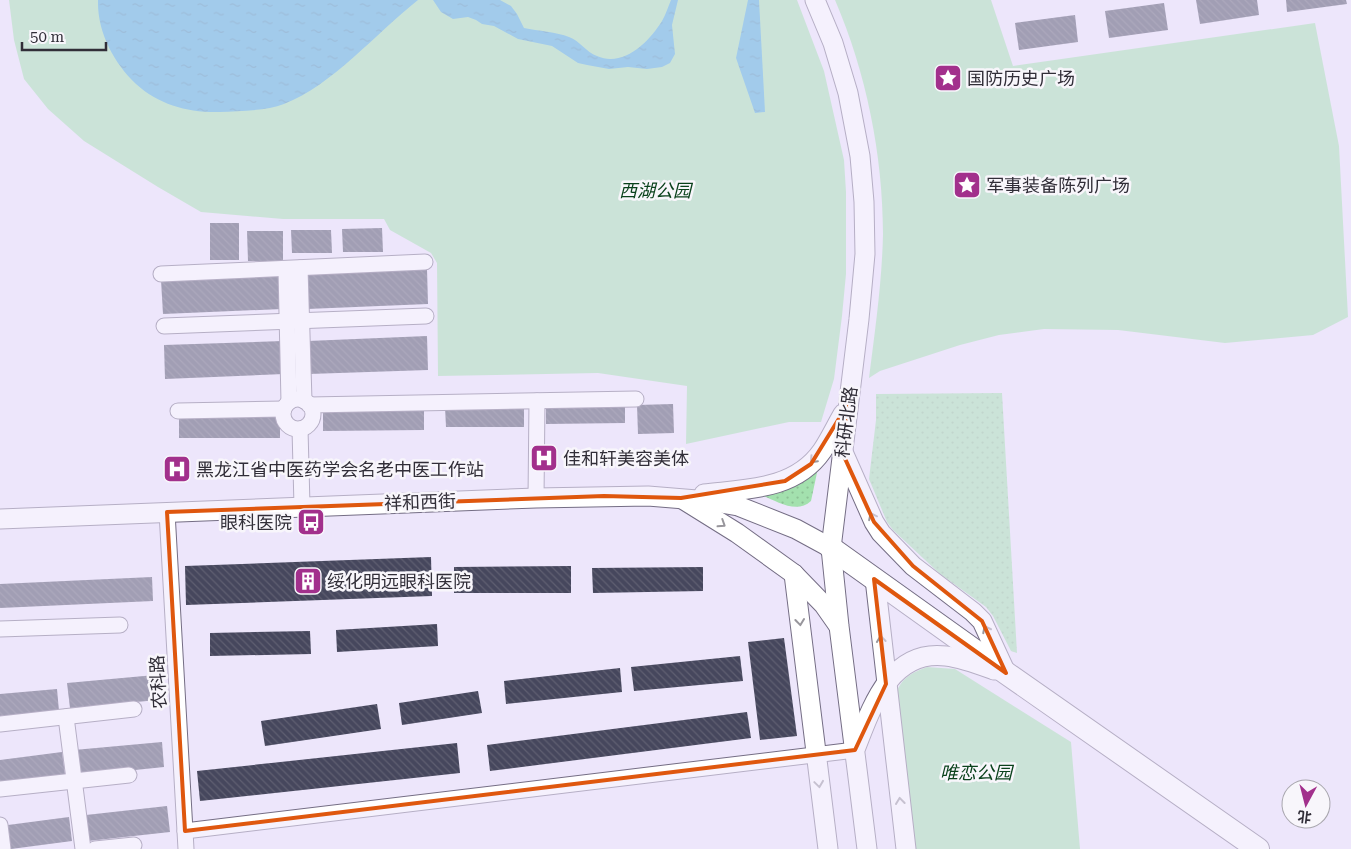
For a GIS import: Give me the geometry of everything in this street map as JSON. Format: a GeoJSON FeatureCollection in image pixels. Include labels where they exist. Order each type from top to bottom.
{"type":"FeatureCollection","features":[{"type":"Feature","properties":{"kind":"highway"},"geometry":{"type":"LineString","coordinates":[[831,548],[1258,849]]}},
{"type":"Feature","properties":{"kind":"main road","name":"科研北路"},"geometry":{"type":"LineString","coordinates":[[815,0],[833,43],[848,93],[860,156],[864,202],[864,263],[831,548],[839,626],[868,849]]}},
{"type":"Feature","properties":{"kind":"main road"},"geometry":{"type":"LineString","coordinates":[[681,498],[769,486],[799,474],[822,452],[848,404]]}},
{"type":"Feature","properties":{"kind":"main road"},"geometry":{"type":"LineString","coordinates":[[842,452],[874,522],[881,533],[913,566],[982,621],[1006,673]]}},
{"type":"Feature","properties":{"kind":"main road","name":"祥和西街"},"geometry":{"type":"LineString","coordinates":[[0,519],[536,498],[604,496],[681,498],[738,506],[796,529],[831,548]]}},
{"type":"Feature","properties":{"kind":"main road"},"geometry":{"type":"LineString","coordinates":[[681,498],[737,533],[794,574],[824,605],[839,626]]}},
{"type":"Feature","properties":{"kind":"main road"},"geometry":{"type":"LineString","coordinates":[[794,574],[828,849]]}},
{"type":"Feature","properties":{"kind":"main road"},"geometry":{"type":"LineString","coordinates":[[874,579],[906,849]]}},
{"type":"Feature","properties":{"kind":"main road"},"geometry":{"type":"LineString","coordinates":[[855,750],[874,703],[886,684],[903,667],[914,660],[927,656],[944,656],[961,659],[1006,673]]}},
{"type":"Feature","properties":{"kind":"street"},"geometry":{"type":"LineString","coordinates":[[161,274],[425,262]]}},
{"type":"Feature","properties":{"kind":"street"},"geometry":{"type":"LineString","coordinates":[[293,268],[296,404],[283,416],[287,424],[300,429],[305,427],[311,420],[312,414],[296,404]]}},
{"type":"Feature","properties":{"kind":"street"},"geometry":{"type":"LineString","coordinates":[[164,326],[426,316]]}},
{"type":"Feature","properties":{"kind":"street"},"geometry":{"type":"LineString","coordinates":[[178,411],[296,404],[636,398]]}},
{"type":"Feature","properties":{"kind":"street"},"geometry":{"type":"LineString","coordinates":[[536,498],[537,401]]}},
{"type":"Feature","properties":{"kind":"street"},"geometry":{"type":"LineString","coordinates":[[300,429],[302,506]]}},
{"type":"Feature","properties":{"kind":"street","name":"农科路"},"geometry":{"type":"LineString","coordinates":[[167,512],[186,849]]}},
{"type":"Feature","properties":{"kind":"street"},"geometry":{"type":"LineString","coordinates":[[0,630],[120,625]]}},
{"type":"Feature","properties":{"kind":"street"},"geometry":{"type":"LineString","coordinates":[[0,724],[134,709]]}},
{"type":"Feature","properties":{"kind":"street"},"geometry":{"type":"LineString","coordinates":[[66,717],[83,849]]}},
{"type":"Feature","properties":{"kind":"street"},"geometry":{"type":"LineString","coordinates":[[185,831],[855,750]]}},
{"type":"Feature","properties":{"kind":"street"},"geometry":{"type":"LineString","coordinates":[[0,789],[129,775]]}},
{"type":"Feature","properties":{"kind":"street"},"geometry":{"type":"LineString","coordinates":[[0,825],[3,849]]}},
{"type":"Feature","properties":{"kind":"street"},"geometry":{"type":"LineString","coordinates":[[95,849],[134,845]]}},
{"type":"Feature","properties":{"kind":"highlighted area"},"geometry":{"type":"Polygon","coordinates":[[[848,404],[842,452],[874,522],[913,566],[982,621],[1006,673],[874,579],[886,684],[855,750],[185,831],[167,512],[604,496],[681,498],[785,481],[811,464],[848,404]]]}},
{"type":"Feature","properties":{"kind":"green space","name":"西湖公园"},"geometry":{"type":"Polygon","coordinates":[[[9,0],[797,0],[824,71],[844,160],[846,192],[846,274],[842,316],[834,379],[821,422],[789,422],[686,444],[687,386],[598,373],[438,376],[437,263],[431,253],[390,230],[384,219],[283,219],[201,212],[158,187],[84,141],[48,109],[24,79],[14,40],[9,0]]]}},
{"type":"Feature","properties":{"kind":"green space"},"geometry":{"type":"Polygon","coordinates":[[[835,0],[991,0],[1013,66],[1315,23],[1339,146],[1348,317],[1313,335],[1225,343],[1118,330],[1044,329],[999,335],[960,345],[880,371],[869,378],[878,306],[883,234],[880,174],[871,114],[864,85],[856,56],[835,0]]]}},
{"type":"Feature","properties":{"kind":"green space"},"geometry":{"type":"Polygon","coordinates":[[[1002,393],[1017,653],[1011,651],[993,616],[986,607],[940,574],[893,530],[887,522],[869,479],[876,420],[876,394],[1002,393]]]}},
{"type":"Feature","properties":{"kind":"green space"},"geometry":{"type":"Polygon","coordinates":[[[818,468],[811,501],[805,505],[792,507],[759,494],[818,468]]]}},
{"type":"Feature","properties":{"kind":"green space","name":"唯恋公园"},"geometry":{"type":"Polygon","coordinates":[[[927,667],[955,669],[1071,742],[1080,849],[908,849],[893,700],[902,682],[909,675],[927,667]]]}},
{"type":"Feature","properties":{"kind":"water"},"geometry":{"type":"Polygon","coordinates":[[[98,0],[418,0],[337,71],[302,95],[284,104],[269,108],[208,112],[186,109],[165,102],[145,91],[128,76],[108,46],[100,24],[98,0]]]}},
{"type":"Feature","properties":{"kind":"water"},"geometry":{"type":"Polygon","coordinates":[[[433,0],[500,0],[511,6],[524,28],[564,35],[597,56],[616,59],[626,56],[643,44],[657,29],[671,0],[678,0],[672,25],[675,54],[670,63],[662,67],[647,69],[628,67],[609,69],[578,63],[552,46],[518,39],[494,26],[482,24],[468,17],[453,19],[441,12],[433,0]]]}},
{"type":"Feature","properties":{"kind":"water"},"geometry":{"type":"Polygon","coordinates":[[[748,0],[759,0],[765,112],[755,113],[736,58],[748,0]]]}},
{"type":"Feature","properties":{"kind":"building"},"geometry":{"type":"Polygon","coordinates":[[[1196,0],[1257,0],[1259,15],[1200,24],[1196,0]]]}},
{"type":"Feature","properties":{"kind":"building"},"geometry":{"type":"Polygon","coordinates":[[[1286,0],[1346,0],[1347,4],[1287,12],[1286,0]]]}},
{"type":"Feature","properties":{"kind":"building"},"geometry":{"type":"Polygon","coordinates":[[[1164,3],[1168,30],[1109,38],[1105,11],[1164,3]]]}},
{"type":"Feature","properties":{"kind":"building"},"geometry":{"type":"Polygon","coordinates":[[[1075,15],[1078,42],[1019,50],[1015,23],[1075,15]]]}},
{"type":"Feature","properties":{"kind":"building"},"geometry":{"type":"Polygon","coordinates":[[[210,223],[239,223],[239,260],[210,260],[210,223]]]}},
{"type":"Feature","properties":{"kind":"building"},"geometry":{"type":"Polygon","coordinates":[[[382,228],[383,252],[343,252],[342,229],[382,228]]]}},
{"type":"Feature","properties":{"kind":"building"},"geometry":{"type":"Polygon","coordinates":[[[291,230],[331,230],[332,253],[292,253],[291,230]]]}},
{"type":"Feature","properties":{"kind":"building"},"geometry":{"type":"Polygon","coordinates":[[[247,231],[283,231],[283,261],[248,261],[247,231]]]}},
{"type":"Feature","properties":{"kind":"building"},"geometry":{"type":"Polygon","coordinates":[[[427,269],[428,304],[307,309],[305,274],[427,269]]]}},
{"type":"Feature","properties":{"kind":"building"},"geometry":{"type":"Polygon","coordinates":[[[281,276],[282,309],[163,314],[161,280],[281,276]]]}},
{"type":"Feature","properties":{"kind":"building"},"geometry":{"type":"Polygon","coordinates":[[[427,336],[428,370],[309,374],[308,341],[427,336]]]}},
{"type":"Feature","properties":{"kind":"building"},"geometry":{"type":"Polygon","coordinates":[[[283,341],[284,374],[165,379],[164,345],[283,341]]]}},
{"type":"Feature","properties":{"kind":"building"},"geometry":{"type":"Polygon","coordinates":[[[625,402],[625,423],[546,424],[546,404],[625,402]]]}},
{"type":"Feature","properties":{"kind":"building"},"geometry":{"type":"Polygon","coordinates":[[[673,404],[674,433],[638,434],[637,405],[673,404]]]}},
{"type":"Feature","properties":{"kind":"building"},"geometry":{"type":"Polygon","coordinates":[[[445,407],[524,407],[524,427],[446,427],[445,407]]]}},
{"type":"Feature","properties":{"kind":"building"},"geometry":{"type":"Polygon","coordinates":[[[424,409],[424,430],[323,431],[323,410],[424,409]]]}},
{"type":"Feature","properties":{"kind":"building"},"geometry":{"type":"Polygon","coordinates":[[[179,417],[280,417],[280,438],[179,438],[179,417]]]}},
{"type":"Feature","properties":{"kind":"building","name":"绥化明远眼科医院"},"geometry":{"type":"Polygon","coordinates":[[[431,557],[432,596],[186,605],[185,566],[431,557]]]}},
{"type":"Feature","properties":{"kind":"building"},"geometry":{"type":"Polygon","coordinates":[[[571,566],[571,593],[454,593],[454,567],[571,566]]]}},
{"type":"Feature","properties":{"kind":"building"},"geometry":{"type":"Polygon","coordinates":[[[703,567],[703,591],[593,593],[592,568],[703,567]]]}},
{"type":"Feature","properties":{"kind":"building"},"geometry":{"type":"Polygon","coordinates":[[[152,577],[153,601],[0,608],[0,584],[152,577]]]}},
{"type":"Feature","properties":{"kind":"building"},"geometry":{"type":"Polygon","coordinates":[[[437,624],[438,646],[337,652],[336,630],[437,624]]]}},
{"type":"Feature","properties":{"kind":"building"},"geometry":{"type":"Polygon","coordinates":[[[310,631],[311,654],[210,656],[210,633],[310,631]]]}},
{"type":"Feature","properties":{"kind":"building"},"geometry":{"type":"Polygon","coordinates":[[[784,638],[797,736],[760,740],[748,642],[784,638]]]}},
{"type":"Feature","properties":{"kind":"building"},"geometry":{"type":"Polygon","coordinates":[[[740,656],[743,681],[634,691],[631,667],[740,656]]]}},
{"type":"Feature","properties":{"kind":"building"},"geometry":{"type":"Polygon","coordinates":[[[620,668],[622,692],[506,704],[504,681],[620,668]]]}},
{"type":"Feature","properties":{"kind":"building"},"geometry":{"type":"Polygon","coordinates":[[[155,675],[158,700],[70,708],[67,683],[155,675]]]}},
{"type":"Feature","properties":{"kind":"building"},"geometry":{"type":"Polygon","coordinates":[[[57,689],[59,711],[0,716],[0,694],[57,689]]]}},
{"type":"Feature","properties":{"kind":"building"},"geometry":{"type":"Polygon","coordinates":[[[478,691],[482,713],[402,725],[399,703],[478,691]]]}},
{"type":"Feature","properties":{"kind":"building"},"geometry":{"type":"Polygon","coordinates":[[[377,704],[381,729],[265,746],[261,721],[377,704]]]}},
{"type":"Feature","properties":{"kind":"building"},"geometry":{"type":"Polygon","coordinates":[[[747,712],[751,738],[490,771],[487,745],[747,712]]]}},
{"type":"Feature","properties":{"kind":"building"},"geometry":{"type":"Polygon","coordinates":[[[162,742],[164,767],[77,776],[74,750],[162,742]]]}},
{"type":"Feature","properties":{"kind":"building"},"geometry":{"type":"Polygon","coordinates":[[[457,743],[460,773],[200,801],[197,771],[457,743]]]}},
{"type":"Feature","properties":{"kind":"building"},"geometry":{"type":"Polygon","coordinates":[[[62,752],[65,774],[0,782],[0,760],[62,752]]]}},
{"type":"Feature","properties":{"kind":"building"},"geometry":{"type":"Polygon","coordinates":[[[167,806],[170,832],[88,841],[86,815],[167,806]]]}},
{"type":"Feature","properties":{"kind":"building"},"geometry":{"type":"Polygon","coordinates":[[[69,817],[72,841],[11,849],[8,825],[69,817]]]}},
{"type":"Feature","properties":{"kind":"place","name":"国防历史广场"},"geometry":{"type":"Point","coordinates":[948,78]}},
{"type":"Feature","properties":{"kind":"place","name":"军事装备陈列广场"},"geometry":{"type":"Point","coordinates":[967,185]}},
{"type":"Feature","properties":{"kind":"place","name":"佳和轩美容美体"},"geometry":{"type":"Point","coordinates":[544,458]}},
{"type":"Feature","properties":{"kind":"place","name":"黑龙江省中医药学会名老中医工作站"},"geometry":{"type":"Point","coordinates":[177,469]}},
{"type":"Feature","properties":{"kind":"place","name":"眼科医院"},"geometry":{"type":"Point","coordinates":[311,522]}},
{"type":"Feature","properties":{"kind":"place","name":"绥化明远眼科医院"},"geometry":{"type":"Point","coordinates":[308,581]}}]}
